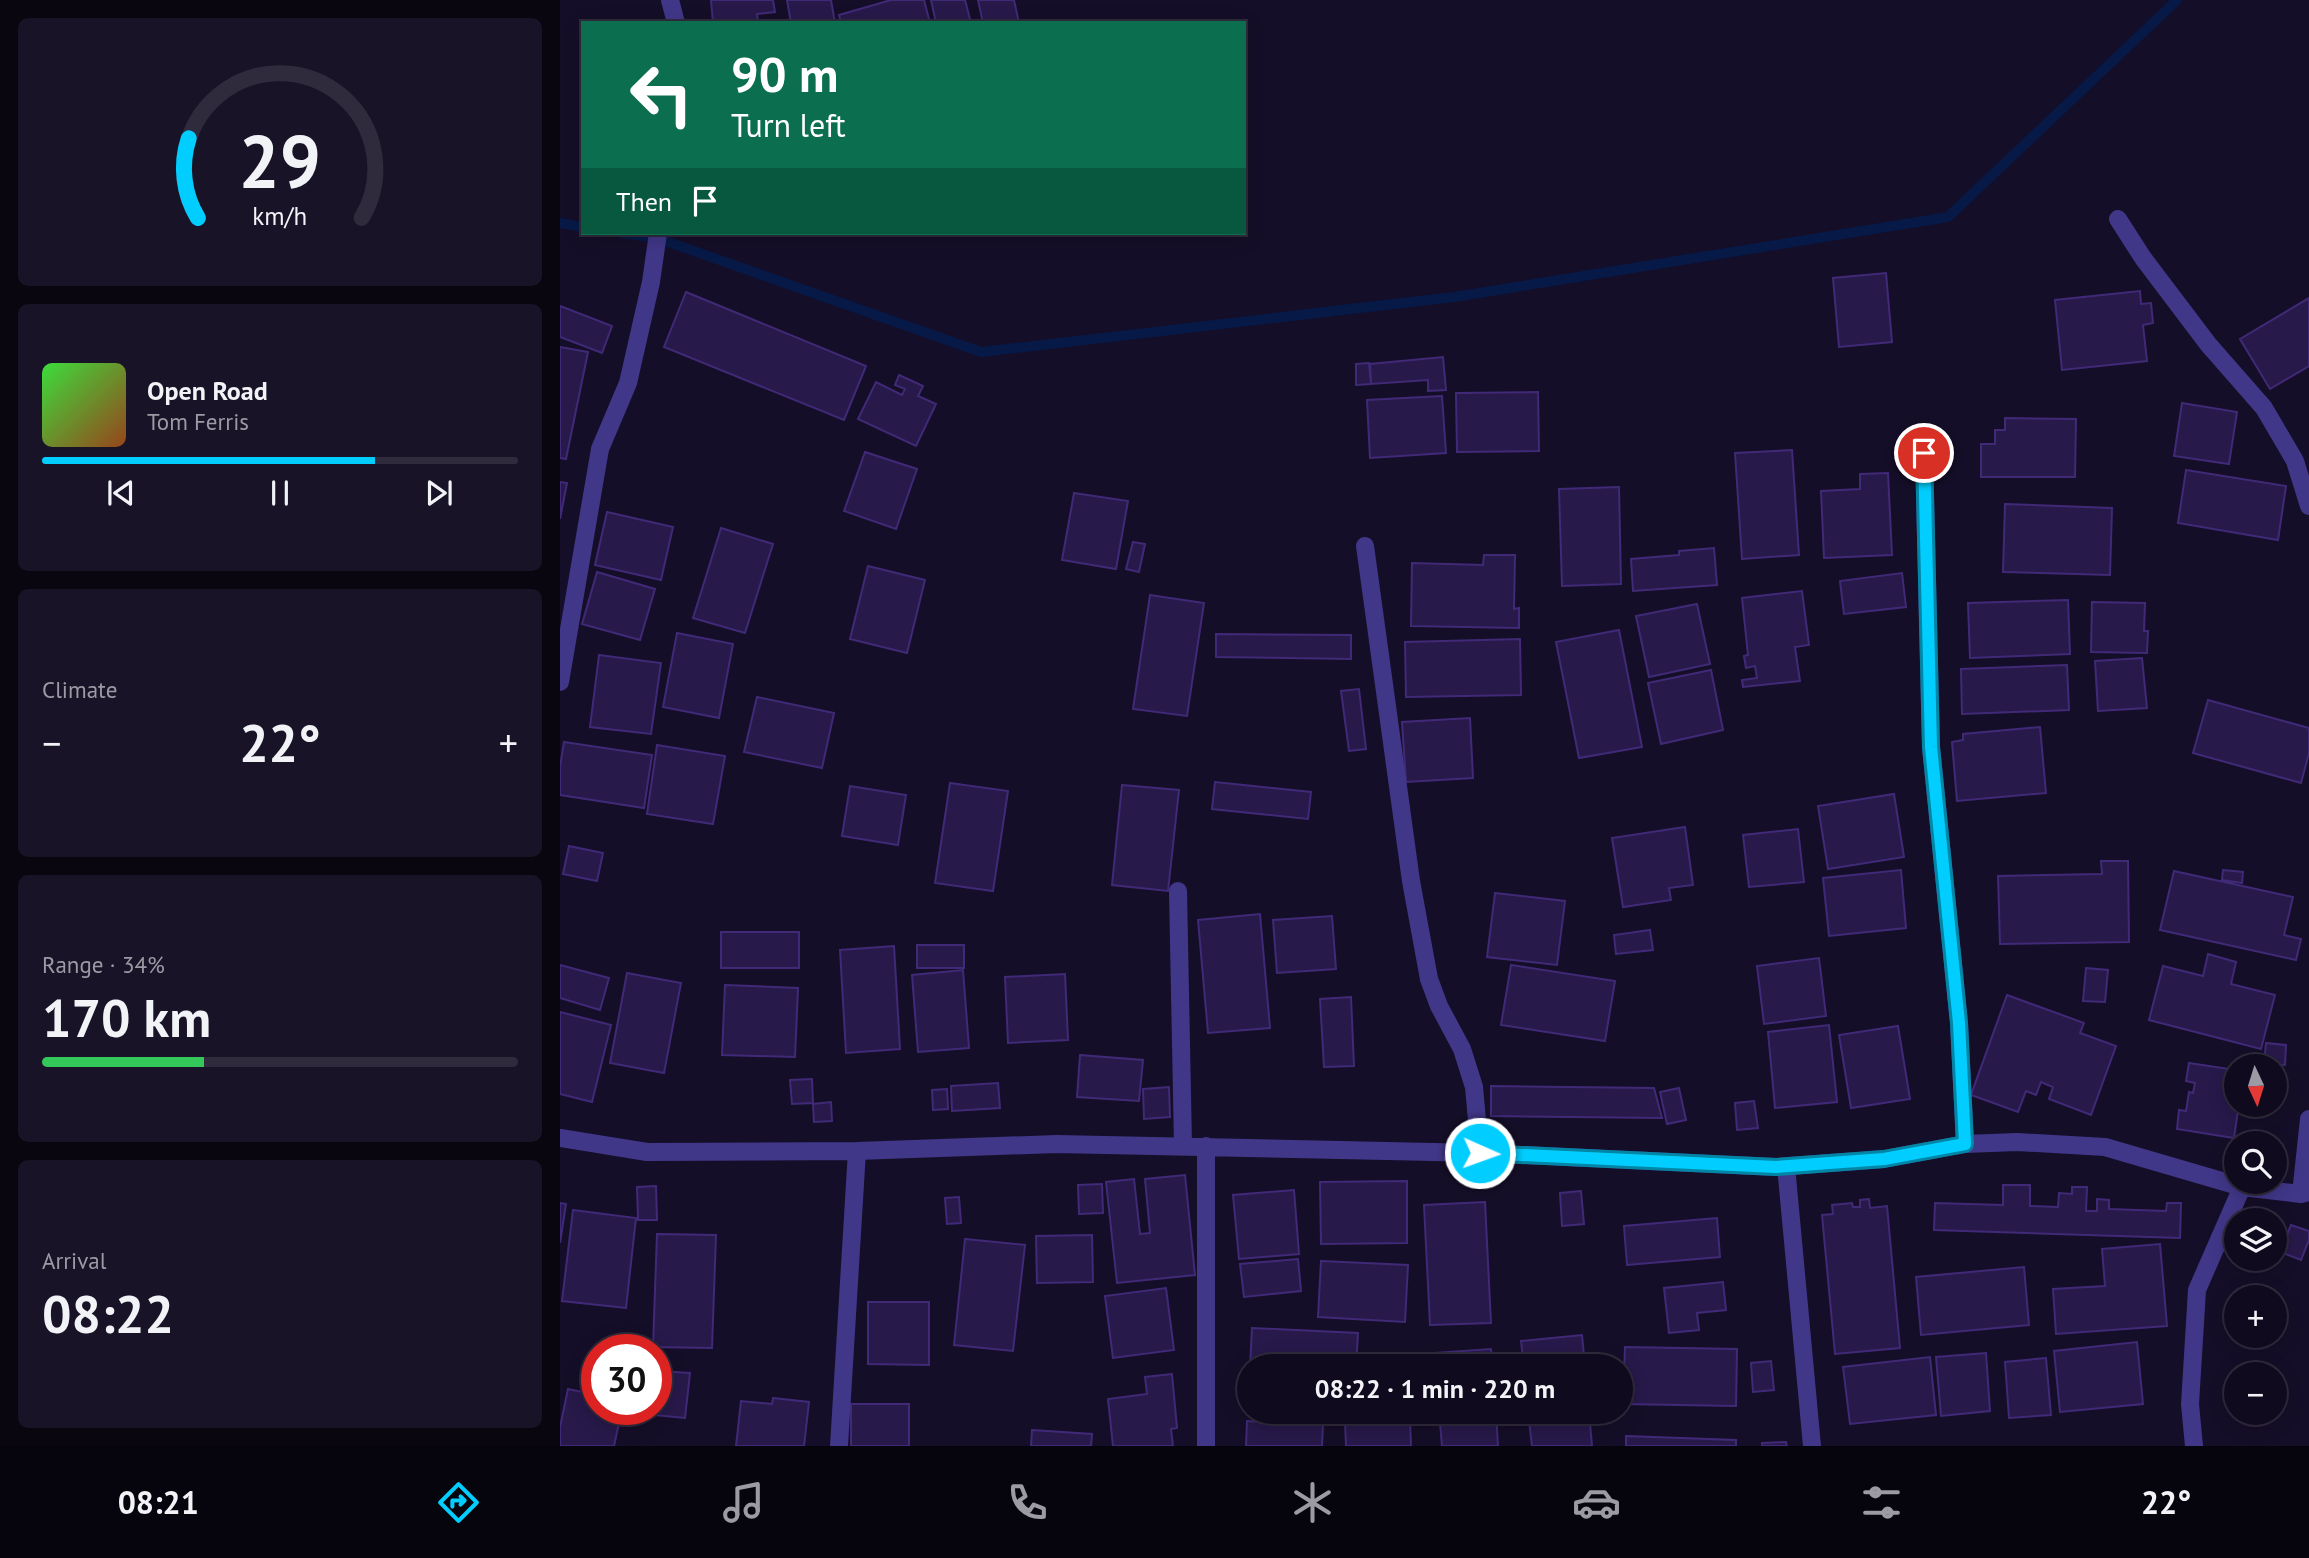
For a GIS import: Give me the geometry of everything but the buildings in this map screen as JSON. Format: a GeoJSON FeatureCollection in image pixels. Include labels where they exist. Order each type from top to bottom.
{"type":"FeatureCollection","features":[{"type":"Feature","properties":{"kind":"street"},"geometry":{"type":"LineString","coordinates":[[670,0],[675,21]]}},
{"type":"Feature","properties":{"kind":"street"},"geometry":{"type":"LineString","coordinates":[[2118,219],[2143,258],[2208,344],[2263,408],[2295,461],[2309,506]]}},
{"type":"Feature","properties":{"kind":"street"},"geometry":{"type":"LineString","coordinates":[[560,682],[600,449],[628,383],[652,282],[658,235]]}},
{"type":"Feature","properties":{"kind":"street"},"geometry":{"type":"LineString","coordinates":[[1924,453],[1931,747],[1959,1023],[1965,1144]]}},
{"type":"Feature","properties":{"kind":"street"},"geometry":{"type":"LineString","coordinates":[[1365,546],[1411,881],[1429,979],[1438,1006],[1462,1049],[1474,1087],[1480,1153]]}},
{"type":"Feature","properties":{"kind":"street"},"geometry":{"type":"LineString","coordinates":[[1178,891],[1183,1146]]}},
{"type":"Feature","properties":{"kind":"street"},"geometry":{"type":"LineString","coordinates":[[2287,1192],[2305,1193],[2309,1119]]}},
{"type":"Feature","properties":{"kind":"street"},"geometry":{"type":"LineString","coordinates":[[560,1138],[647,1152],[857,1151],[1057,1144],[1480,1153],[1786,1166],[1884,1159],[1965,1144],[2017,1142],[2105,1147],[2224,1183]]}},
{"type":"Feature","properties":{"kind":"street"},"geometry":{"type":"LineString","coordinates":[[1206,1146],[1206,1446]]}},
{"type":"Feature","properties":{"kind":"street"},"geometry":{"type":"LineString","coordinates":[[839,1446],[857,1151]]}},
{"type":"Feature","properties":{"kind":"street"},"geometry":{"type":"LineString","coordinates":[[1786,1166],[1812,1446]]}},
{"type":"Feature","properties":{"kind":"street"},"geometry":{"type":"LineString","coordinates":[[2194,1446],[2190,1405],[2197,1290],[2239,1194]]}},
{"type":"Feature","properties":{"kind":"waterway"},"geometry":{"type":"LineString","coordinates":[[635,235],[657,238],[981,352],[1454,297],[1948,217],[2177,0]]}},
{"type":"Feature","properties":{"kind":"waterway"},"geometry":{"type":"LineString","coordinates":[[560,223],[581,227]]}},
{"type":"Feature","properties":{"kind":"route"},"geometry":{"type":"LineString","coordinates":[[1480,1153],[1776,1167],[1884,1159],[1965,1144],[1959,1023],[1931,747],[1924,453]]}}]}
